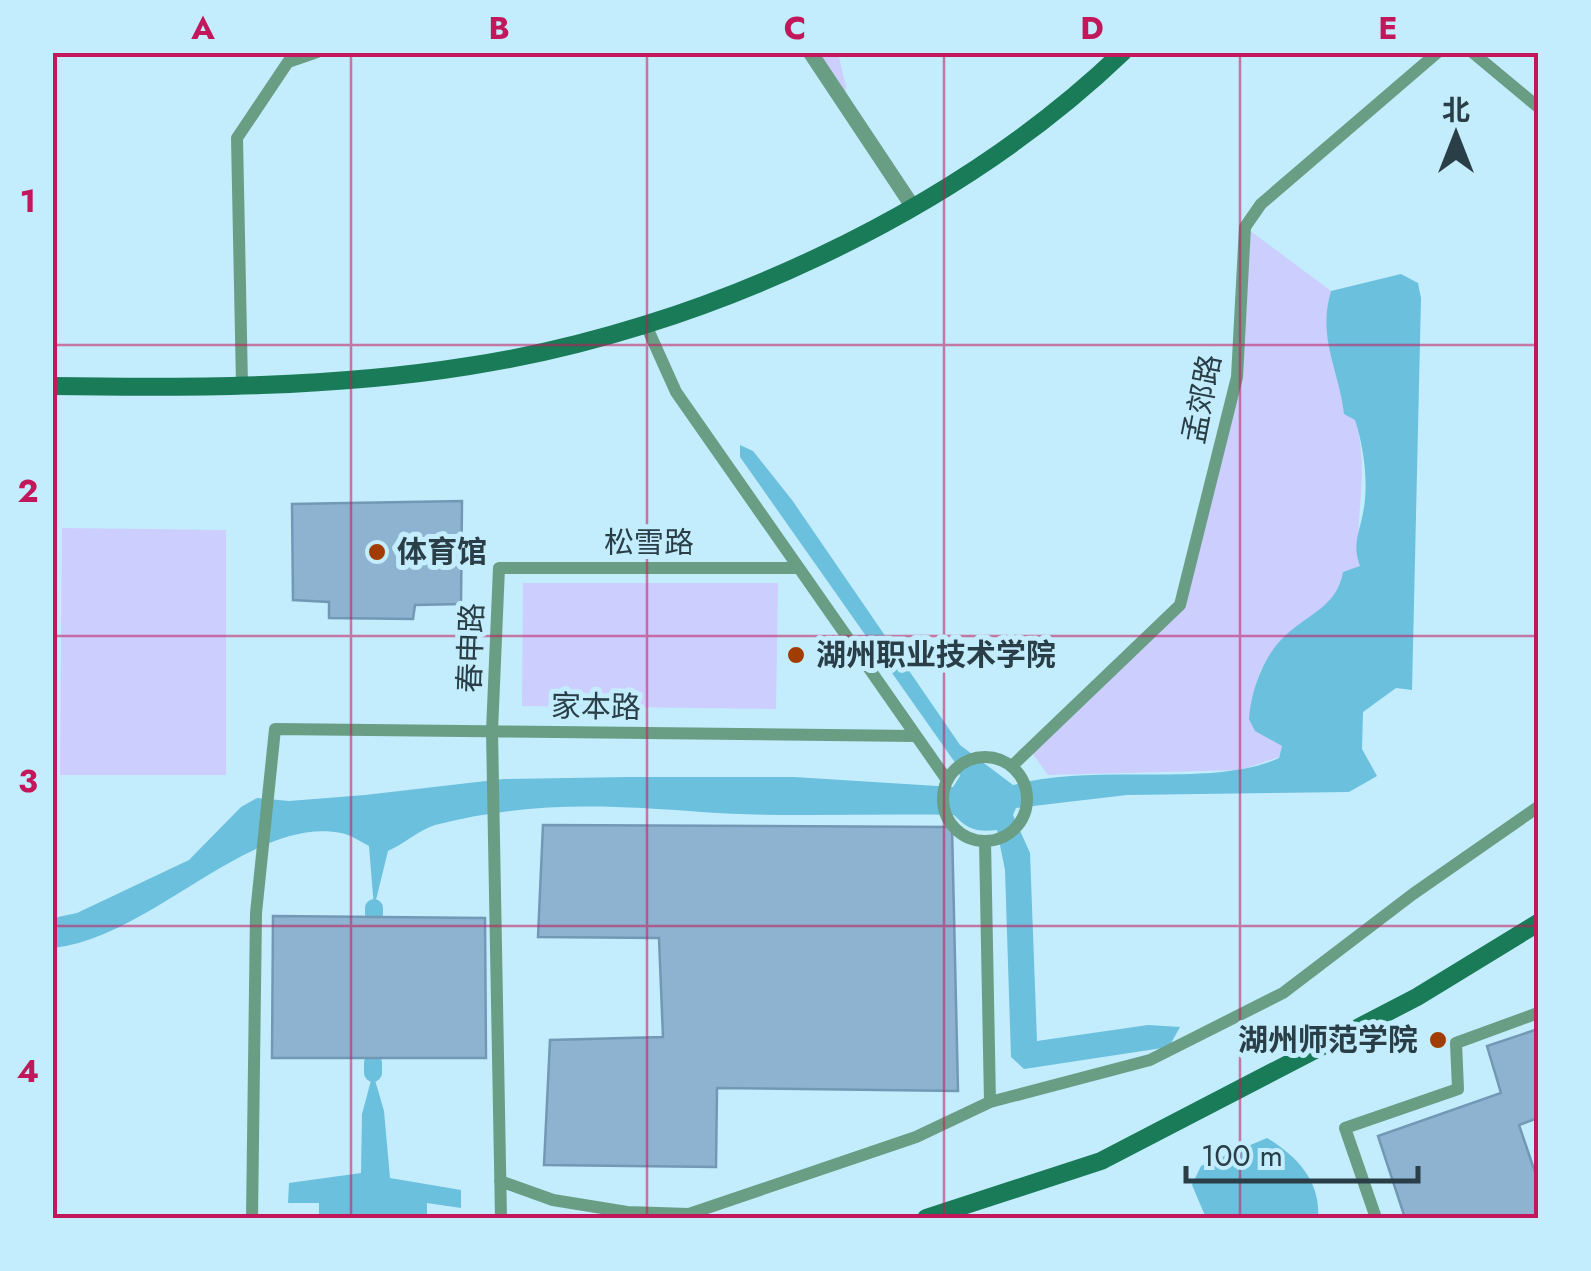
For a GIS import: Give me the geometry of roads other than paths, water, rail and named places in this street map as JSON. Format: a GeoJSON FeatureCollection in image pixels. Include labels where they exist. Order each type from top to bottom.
{"type":"FeatureCollection","features":[{"type":"Feature","properties":{"kind":"main road"},"geometry":{"type":"LineString","coordinates":[[52,386],[242,385],[469,366],[608,336],[746,288],[913,206],[1064,108],[1123,52]]}},
{"type":"Feature","properties":{"kind":"main road"},"geometry":{"type":"LineString","coordinates":[[926,1218],[1119,1152],[1417,997],[1538,923]]}},
{"type":"Feature","properties":{"kind":"street"},"geometry":{"type":"LineString","coordinates":[[242,385],[237,138],[288,62],[317,52]]}},
{"type":"Feature","properties":{"kind":"street"},"geometry":{"type":"LineString","coordinates":[[810,52],[913,206]]}},
{"type":"Feature","properties":{"kind":"street","name":"孟郊路"},"geometry":{"type":"LineString","coordinates":[[1012,766],[1180,605],[1237,377],[1246,227],[1260,204],[1438,52]]}},
{"type":"Feature","properties":{"kind":"street"},"geometry":{"type":"LineString","coordinates":[[1472,52],[1538,106]]}},
{"type":"Feature","properties":{"kind":"street"},"geometry":{"type":"LineString","coordinates":[[644,323],[676,392],[949,778]]}},
{"type":"Feature","properties":{"kind":"street","name":"松雪路"},"geometry":{"type":"LineString","coordinates":[[499,568],[799,568]]}},
{"type":"Feature","properties":{"kind":"street","name":"春申路"},"geometry":{"type":"LineString","coordinates":[[499,568],[492,731],[501,1218]]}},
{"type":"Feature","properties":{"kind":"street","name":"家本路"},"geometry":{"type":"LineString","coordinates":[[252,1218],[253,968],[260,854],[276,729],[916,736]]}},
{"type":"Feature","properties":{"kind":"street"},"geometry":{"type":"LineString","coordinates":[[978,757],[995,758],[1012,766],[1023,780],[1023,817],[990,841],[958,832],[943,808],[949,778],[978,757]]}},
{"type":"Feature","properties":{"kind":"street"},"geometry":{"type":"LineString","coordinates":[[500,1181],[552,1200],[626,1212],[689,1214],[916,1138],[990,1102],[1150,1060],[1283,993],[1413,894],[1538,807]]}},
{"type":"Feature","properties":{"kind":"street"},"geometry":{"type":"LineString","coordinates":[[990,841],[990,1102]]}},
{"type":"Feature","properties":{"kind":"street"},"geometry":{"type":"LineString","coordinates":[[1376,1218],[1346,1128],[1458,1089],[1456,1043],[1538,1013]]}},
{"type":"Feature","properties":{"kind":"waterway"},"geometry":{"type":"LineString","coordinates":[[374,908],[374,914]]}},
{"type":"Feature","properties":{"kind":"waterway"},"geometry":{"type":"LineString","coordinates":[[373,1063],[373,1073]]}},
{"type":"Feature","properties":{"kind":"place","name":"体育馆"},"geometry":{"type":"Point","coordinates":[377,552]}},
{"type":"Feature","properties":{"kind":"place","name":"湖州职业技术学院"},"geometry":{"type":"Point","coordinates":[796,655]}},
{"type":"Feature","properties":{"kind":"place","name":"湖州师范学院"},"geometry":{"type":"Point","coordinates":[1438,1040]}}]}
